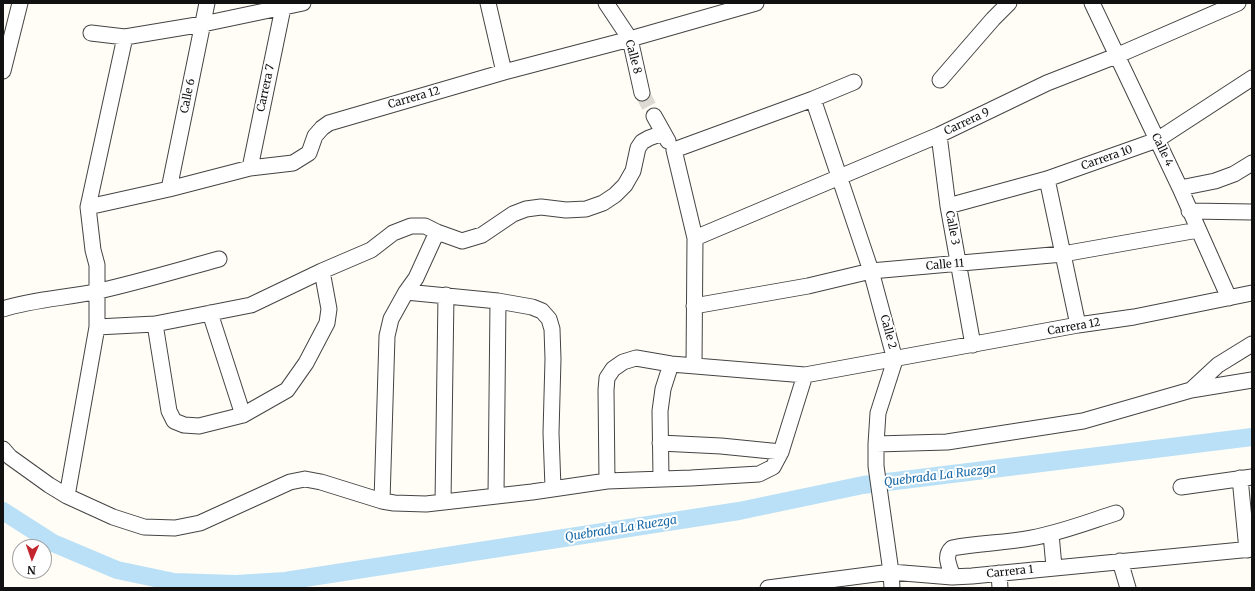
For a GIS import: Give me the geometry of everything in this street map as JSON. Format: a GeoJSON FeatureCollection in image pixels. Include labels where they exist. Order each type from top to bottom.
{"type":"FeatureCollection","features":[{"type":"Feature","properties":{"kind":"street"},"geometry":{"type":"LineString","coordinates":[[3,71],[20,3]]}},
{"type":"Feature","properties":{"kind":"street","name":"Calle 6"},"geometry":{"type":"LineString","coordinates":[[169,189],[207,3]]}},
{"type":"Feature","properties":{"kind":"street"},"geometry":{"type":"LineString","coordinates":[[91,33],[125,37],[203,24],[283,5],[303,3]]}},
{"type":"Feature","properties":{"kind":"street"},"geometry":{"type":"LineString","coordinates":[[488,3],[504,72]]}},
{"type":"Feature","properties":{"kind":"street","name":"Calle 8"},"geometry":{"type":"LineString","coordinates":[[606,3],[630,39],[642,93]]}},
{"type":"Feature","properties":{"kind":"street"},"geometry":{"type":"LineString","coordinates":[[940,80],[993,18],[1009,3]]}},
{"type":"Feature","properties":{"kind":"street","name":"Calle 4"},"geometry":{"type":"LineString","coordinates":[[1092,3],[1180,188],[1229,298]]}},
{"type":"Feature","properties":{"kind":"street","name":"Carrera 9"},"geometry":{"type":"LineString","coordinates":[[695,238],[840,178],[939,135],[1047,83],[1116,56],[1238,3]]}},
{"type":"Feature","properties":{"kind":"street","name":"Carrera 12"},"geometry":{"type":"LineString","coordinates":[[88,207],[169,189],[250,168],[293,163],[310,153],[315,136],[329,123],[504,72],[630,39],[749,4]]}},
{"type":"Feature","properties":{"kind":"street","name":"Carrera 7"},"geometry":{"type":"LineString","coordinates":[[250,168],[283,5]]}},
{"type":"Feature","properties":{"kind":"street"},"geometry":{"type":"LineString","coordinates":[[67,496],[97,327],[97,265],[93,250],[88,207],[125,37]]}},
{"type":"Feature","properties":{"kind":"street","name":"Carrera 10"},"geometry":{"type":"LineString","coordinates":[[948,206],[1047,179],[1157,140],[1252,78]]}},
{"type":"Feature","properties":{"kind":"street"},"geometry":{"type":"LineString","coordinates":[[674,150],[813,99],[854,82]]}},
{"type":"Feature","properties":{"kind":"street","name":"Calle 2"},"geometry":{"type":"LineString","coordinates":[[813,99],[871,271],[895,360],[878,413],[876,444],[876,466],[892,588]]}},
{"type":"Feature","properties":{"kind":"street"},"geometry":{"type":"LineString","coordinates":[[654,116],[674,150],[695,238],[694,365]]}},
{"type":"Feature","properties":{"kind":"street"},"geometry":{"type":"LineString","coordinates":[[97,327],[155,324],[251,305],[322,271],[371,250],[393,233],[411,226],[425,226],[462,241],[482,235],[508,217],[526,210],[541,208],[566,210],[586,209],[603,203],[616,195],[625,185],[633,172],[638,148],[642,142],[663,133]]}},
{"type":"Feature","properties":{"kind":"street","name":"Calle 3"},"geometry":{"type":"LineString","coordinates":[[939,135],[948,206],[973,345]]}},
{"type":"Feature","properties":{"kind":"street"},"geometry":{"type":"LineString","coordinates":[[1180,188],[1215,181],[1234,174],[1252,164]]}},
{"type":"Feature","properties":{"kind":"street"},"geometry":{"type":"LineString","coordinates":[[1047,179],[1078,325]]}},
{"type":"Feature","properties":{"kind":"street"},"geometry":{"type":"LineString","coordinates":[[1189,211],[1252,212]]}},
{"type":"Feature","properties":{"kind":"street","name":"Calle 11"},"geometry":{"type":"LineString","coordinates":[[694,306],[808,286],[871,271],[1063,254],[1198,230]]}},
{"type":"Feature","properties":{"kind":"street"},"geometry":{"type":"LineString","coordinates":[[382,501],[387,336],[391,319],[406,292],[416,278],[437,232]]}},
{"type":"Feature","properties":{"kind":"street"},"geometry":{"type":"LineString","coordinates":[[3,310],[22,303],[97,291],[135,282],[219,258]]}},
{"type":"Feature","properties":{"kind":"street"},"geometry":{"type":"LineString","coordinates":[[155,324],[169,411],[174,421],[184,425],[199,426],[243,415],[287,390],[306,363],[327,323],[329,309],[322,271]]}},
{"type":"Feature","properties":{"kind":"street"},"geometry":{"type":"LineString","coordinates":[[406,292],[498,301],[532,307],[542,311],[549,319],[552,329],[553,358],[551,433],[552,488]]}},
{"type":"Feature","properties":{"kind":"street","name":"Carrera 12"},"geometry":{"type":"LineString","coordinates":[[607,481],[607,378],[613,369],[623,362],[636,358],[671,364],[805,375],[895,360],[1078,325],[1134,317],[1252,293]]}},
{"type":"Feature","properties":{"kind":"street"},"geometry":{"type":"LineString","coordinates":[[443,502],[446,295]]}},
{"type":"Feature","properties":{"kind":"street"},"geometry":{"type":"LineString","coordinates":[[496,496],[498,301]]}},
{"type":"Feature","properties":{"kind":"street"},"geometry":{"type":"LineString","coordinates":[[210,313],[243,415]]}},
{"type":"Feature","properties":{"kind":"street"},"geometry":{"type":"LineString","coordinates":[[1191,390],[1218,365],[1252,344]]}},
{"type":"Feature","properties":{"kind":"street"},"geometry":{"type":"LineString","coordinates":[[661,478],[660,411],[663,389],[671,364]]}},
{"type":"Feature","properties":{"kind":"street"},"geometry":{"type":"LineString","coordinates":[[3,449],[10,457],[67,496],[113,517],[144,527],[175,528],[200,523],[290,482],[305,479],[321,482],[382,501],[426,504],[532,492],[607,481],[759,474],[773,467],[781,452],[805,375]]}},
{"type":"Feature","properties":{"kind":"street"},"geometry":{"type":"LineString","coordinates":[[876,444],[947,442],[1083,421],[1191,390],[1252,380]]}},
{"type":"Feature","properties":{"kind":"street"},"geometry":{"type":"LineString","coordinates":[[660,443],[721,446],[781,452]]}},
{"type":"Feature","properties":{"kind":"street"},"geometry":{"type":"LineString","coordinates":[[1181,487],[1246,478],[1249,550]]}},
{"type":"Feature","properties":{"kind":"street"},"geometry":{"type":"LineString","coordinates":[[954,577],[947,559],[949,551],[952,548],[1010,542],[1051,534],[1116,513]]}},
{"type":"Feature","properties":{"kind":"street"},"geometry":{"type":"LineString","coordinates":[[1051,534],[1054,567]]}},
{"type":"Feature","properties":{"kind":"street","name":"Carrera 1"},"geometry":{"type":"LineString","coordinates":[[768,588],[891,572],[954,577],[1249,550]]}},
{"type":"Feature","properties":{"kind":"street"},"geometry":{"type":"LineString","coordinates":[[1120,561],[1128,588]]}},
{"type":"Feature","properties":{"kind":"street"},"geometry":{"type":"LineString","coordinates":[[999,573],[1000,588]]}},
{"type":"Feature","properties":{"kind":"waterway","name":"Quebrada La Ruezga"},"geometry":{"type":"LineString","coordinates":[[3,511],[53,543],[117,570],[174,582],[236,584],[285,581],[739,511],[863,485],[1252,437]]}},
{"type":"Feature","properties":{"kind":"tunnel"},"geometry":{"type":"LineString","coordinates":[[642,93],[654,116]]}}]}
